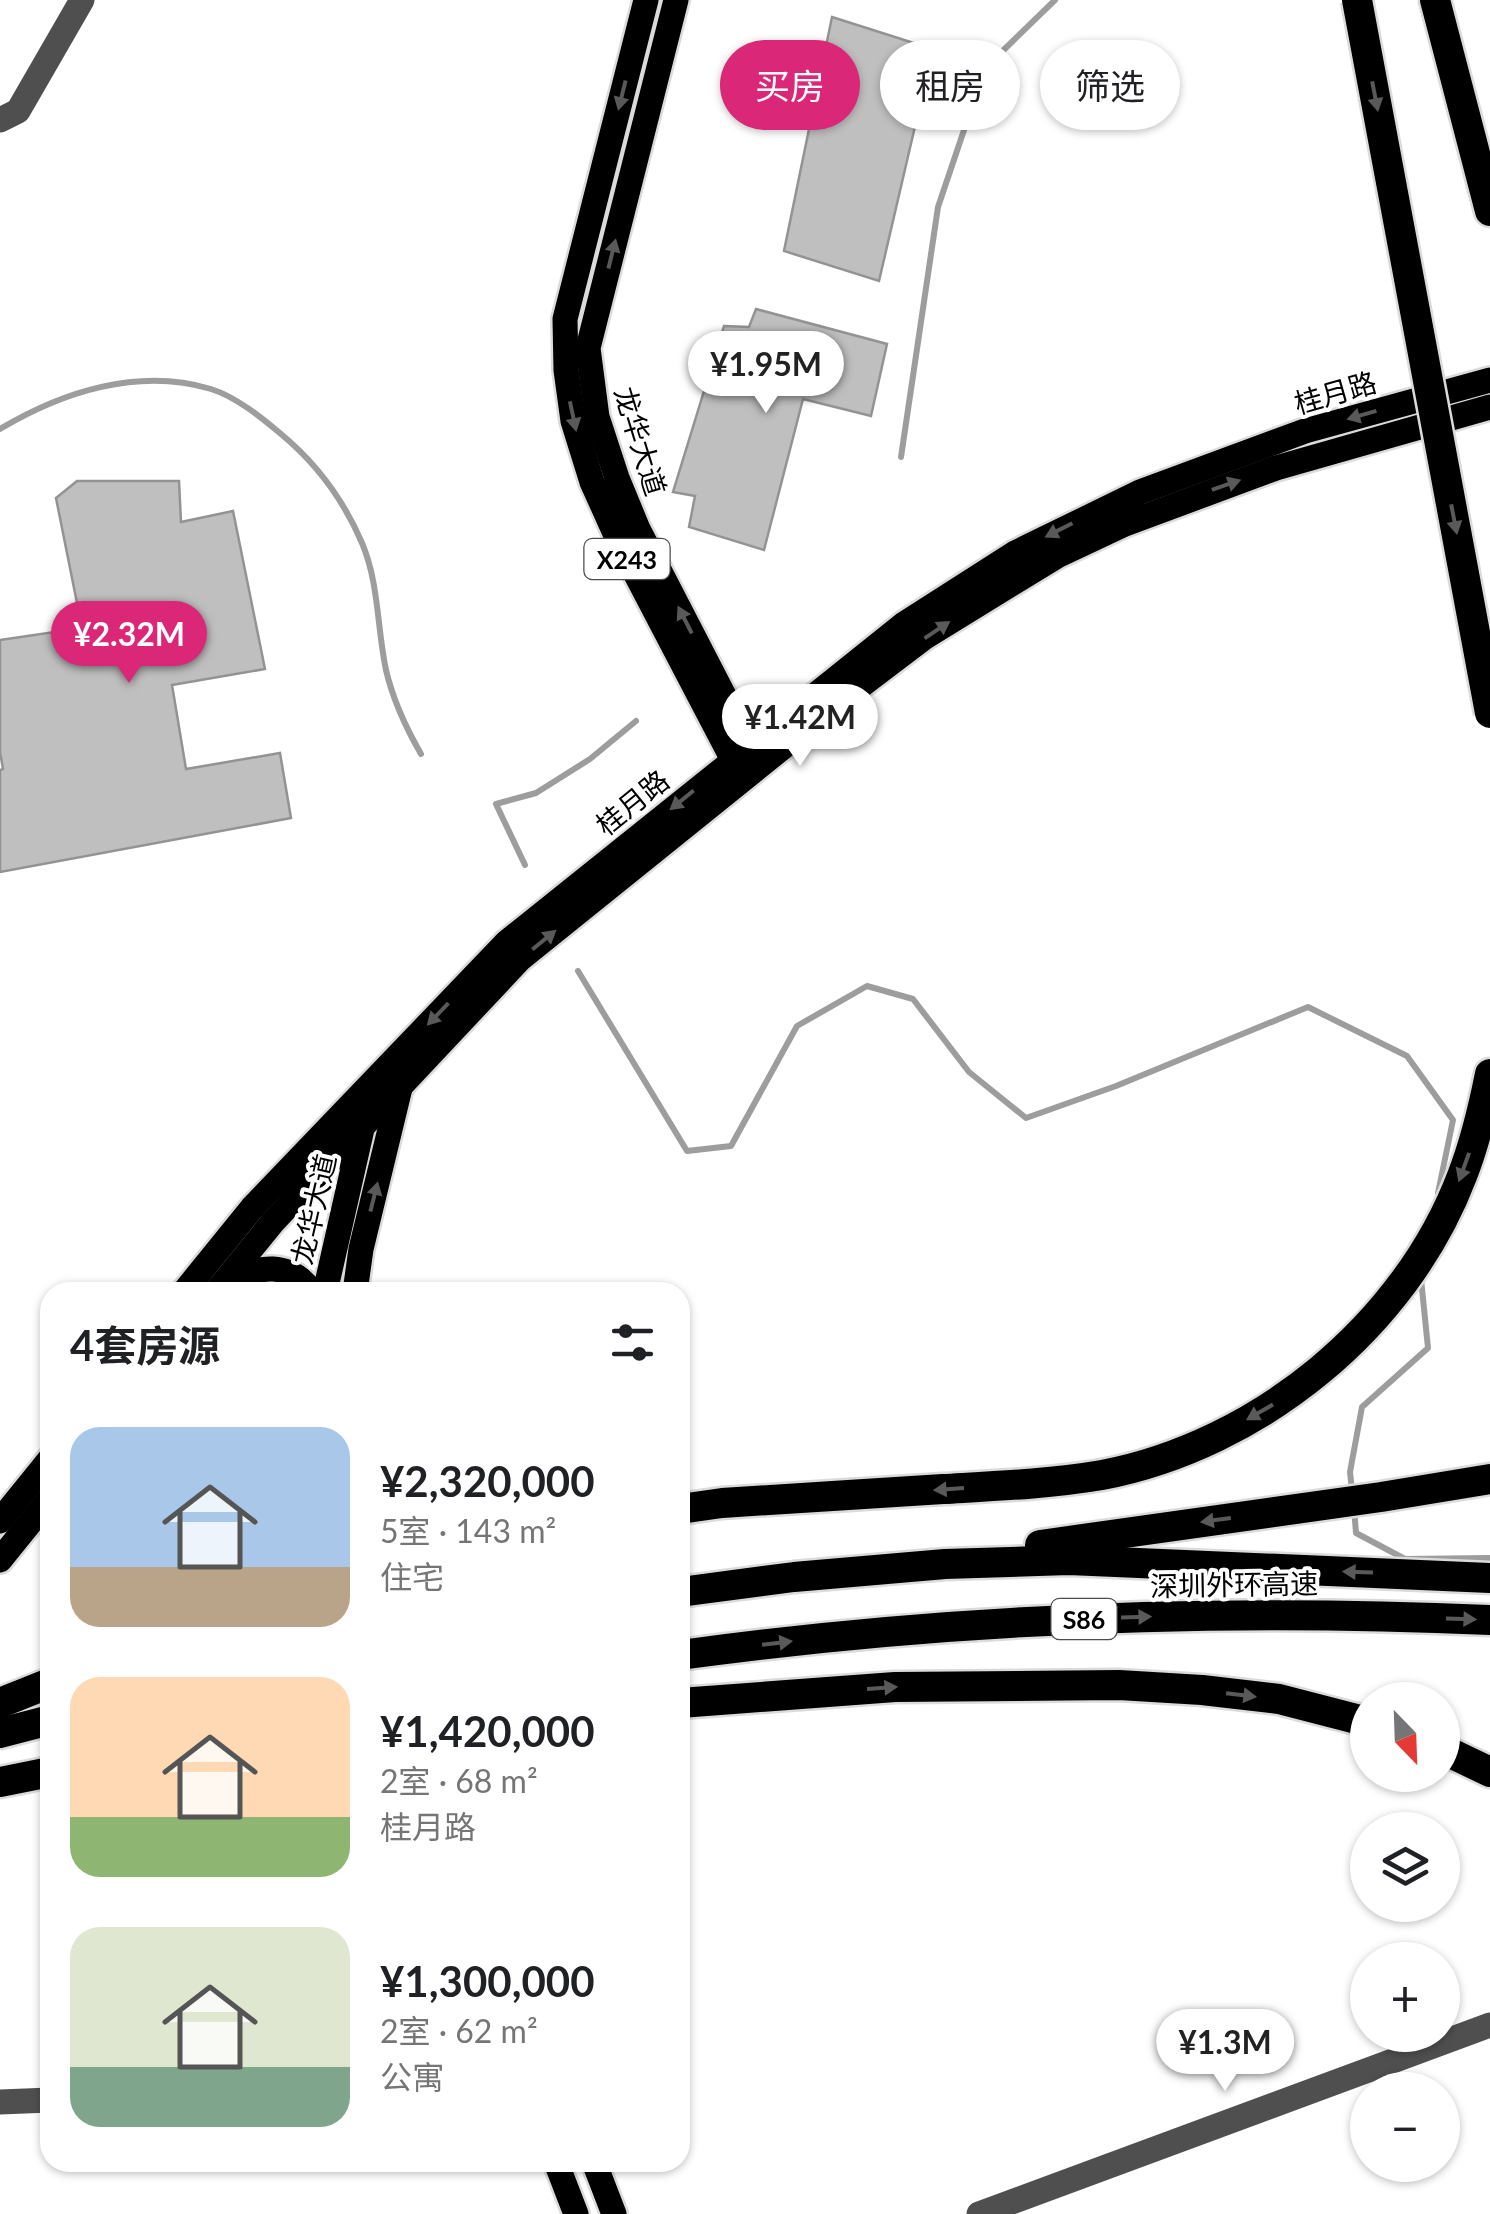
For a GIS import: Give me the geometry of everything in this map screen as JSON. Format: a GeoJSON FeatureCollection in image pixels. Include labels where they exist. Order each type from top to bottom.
{"type":"FeatureCollection","features":[{"type":"Feature","properties":{"kind":"highway"},"geometry":{"type":"LineString","coordinates":[[1357,0],[1490,713]]}},
{"type":"Feature","properties":{"kind":"highway"},"geometry":{"type":"LineString","coordinates":[[1435,0],[1490,211]]}},
{"type":"Feature","properties":{"kind":"highway"},"geometry":{"type":"LineString","coordinates":[[690,1508],[1059,1481],[1162,1459],[1218,1436],[1271,1406],[1320,1371],[1364,1330],[1402,1284],[1435,1233],[1461,1179],[1480,1122],[1490,1074]]}},
{"type":"Feature","properties":{"kind":"highway"},"geometry":{"type":"LineString","coordinates":[[794,1577],[1382,1497],[1490,1478]]}},
{"type":"Feature","properties":{"kind":"highway","name":"深圳外环高速"},"geometry":{"type":"LineString","coordinates":[[690,1591],[945,1564],[1070,1560],[1490,1578]]}},
{"type":"Feature","properties":{"kind":"highway","name":"深圳外环高速"},"geometry":{"type":"LineString","coordinates":[[690,1654],[866,1632],[1031,1620],[1304,1615],[1490,1620]]}},
{"type":"Feature","properties":{"kind":"highway"},"geometry":{"type":"LineString","coordinates":[[690,1702],[895,1687],[1119,1685],[1280,1700],[1350,1718]]}},
{"type":"Feature","properties":{"kind":"highway"},"geometry":{"type":"LineString","coordinates":[[0,1703],[40,1687]]}},
{"type":"Feature","properties":{"kind":"highway"},"geometry":{"type":"LineString","coordinates":[[0,1733],[40,1723]]}},
{"type":"Feature","properties":{"kind":"highway"},"geometry":{"type":"LineString","coordinates":[[1460,1758],[1490,1772]]}},
{"type":"Feature","properties":{"kind":"highway"},"geometry":{"type":"LineString","coordinates":[[0,1783],[40,1777]]}},
{"type":"Feature","properties":{"kind":"main road","name":"龙华大道"},"geometry":{"type":"LineString","coordinates":[[646,0],[565,320],[566,370],[573,421],[619,542],[745,759]]}},
{"type":"Feature","properties":{"kind":"main road","name":"龙华大道"},"geometry":{"type":"LineString","coordinates":[[676,0],[588,348],[597,418],[616,478],[745,759]]}},
{"type":"Feature","properties":{"kind":"main road","name":"桂月路"},"geometry":{"type":"LineString","coordinates":[[224,1282],[272,1223],[520,959],[834,677],[932,605],[1015,552],[1140,492],[1250,450],[1490,380]]}},
{"type":"Feature","properties":{"kind":"main road","name":"桂月路"},"geometry":{"type":"LineString","coordinates":[[192,1282],[252,1208],[507,942],[745,759],[925,638],[1057,556],[1125,524],[1276,468],[1490,408]]}},
{"type":"Feature","properties":{"kind":"main road","name":"龙华大道"},"geometry":{"type":"LineString","coordinates":[[356,1282],[412,1042]]}},
{"type":"Feature","properties":{"kind":"main road","name":"龙华大道"},"geometry":{"type":"LineString","coordinates":[[327,1282],[374,1081]]}},
{"type":"Feature","properties":{"kind":"main road"},"geometry":{"type":"LineString","coordinates":[[228,1282],[240,1274],[262,1269],[284,1270],[305,1282]]}},
{"type":"Feature","properties":{"kind":"main road"},"geometry":{"type":"LineString","coordinates":[[0,1521],[40,1471]]}},
{"type":"Feature","properties":{"kind":"main road"},"geometry":{"type":"LineString","coordinates":[[0,1560],[40,1510]]}},
{"type":"Feature","properties":{"kind":"main road"},"geometry":{"type":"LineString","coordinates":[[560,2172],[576,2214]]}},
{"type":"Feature","properties":{"kind":"main road"},"geometry":{"type":"LineString","coordinates":[[598,2172],[614,2214]]}},
{"type":"Feature","properties":{"kind":"street"},"geometry":{"type":"LineString","coordinates":[[0,120],[18,111],[82,0]]}},
{"type":"Feature","properties":{"kind":"street"},"geometry":{"type":"LineString","coordinates":[[980,2214],[1490,2025]]}},
{"type":"Feature","properties":{"kind":"street"},"geometry":{"type":"LineString","coordinates":[[0,2102],[40,2100]]}},
{"type":"Feature","properties":{"kind":"building"},"geometry":{"type":"Polygon","coordinates":[[[832,17],[905,40],[880,40],[880,130],[914,130],[879,281],[784,251],[809,130],[860,130],[860,40],[827,40],[832,17]]]}},
{"type":"Feature","properties":{"kind":"building"},"geometry":{"type":"Polygon","coordinates":[[[756,309],[887,344],[871,416],[803,399],[764,550],[689,527],[695,496],[673,492],[724,326],[749,327],[756,309]]]}},
{"type":"Feature","properties":{"kind":"building"},"geometry":{"type":"Polygon","coordinates":[[[77,481],[179,481],[181,522],[233,511],[265,669],[172,685],[186,769],[280,753],[291,818],[0,872],[0,640],[82,628],[56,498],[77,481]]]}},
{"type":"Feature","properties":{"kind":"waterway"},"geometry":{"type":"LineString","coordinates":[[901,457],[938,207],[985,68],[1055,0]]}},
{"type":"Feature","properties":{"kind":"waterway"},"geometry":{"type":"LineString","coordinates":[[0,429],[75,394],[129,382],[156,381],[211,389],[239,402],[265,421],[317,470],[355,527],[372,574],[389,681],[421,754]]}},
{"type":"Feature","properties":{"kind":"waterway"},"geometry":{"type":"LineString","coordinates":[[525,865],[496,804],[536,793],[590,759],[636,721]]}},
{"type":"Feature","properties":{"kind":"waterway"},"geometry":{"type":"LineString","coordinates":[[578,971],[687,1151],[731,1146],[797,1026],[867,986],[913,999],[969,1072],[1026,1118],[1116,1086],[1308,1007],[1407,1056],[1453,1120],[1438,1193]]}},
{"type":"Feature","properties":{"kind":"waterway"},"geometry":{"type":"LineString","coordinates":[[1352,1490],[1350,1472],[1362,1407],[1428,1348],[1421,1279]]}},
{"type":"Feature","properties":{"kind":"waterway"},"geometry":{"type":"LineString","coordinates":[[1354,1508],[1356,1533],[1405,1559],[1490,1558]]}}]}
